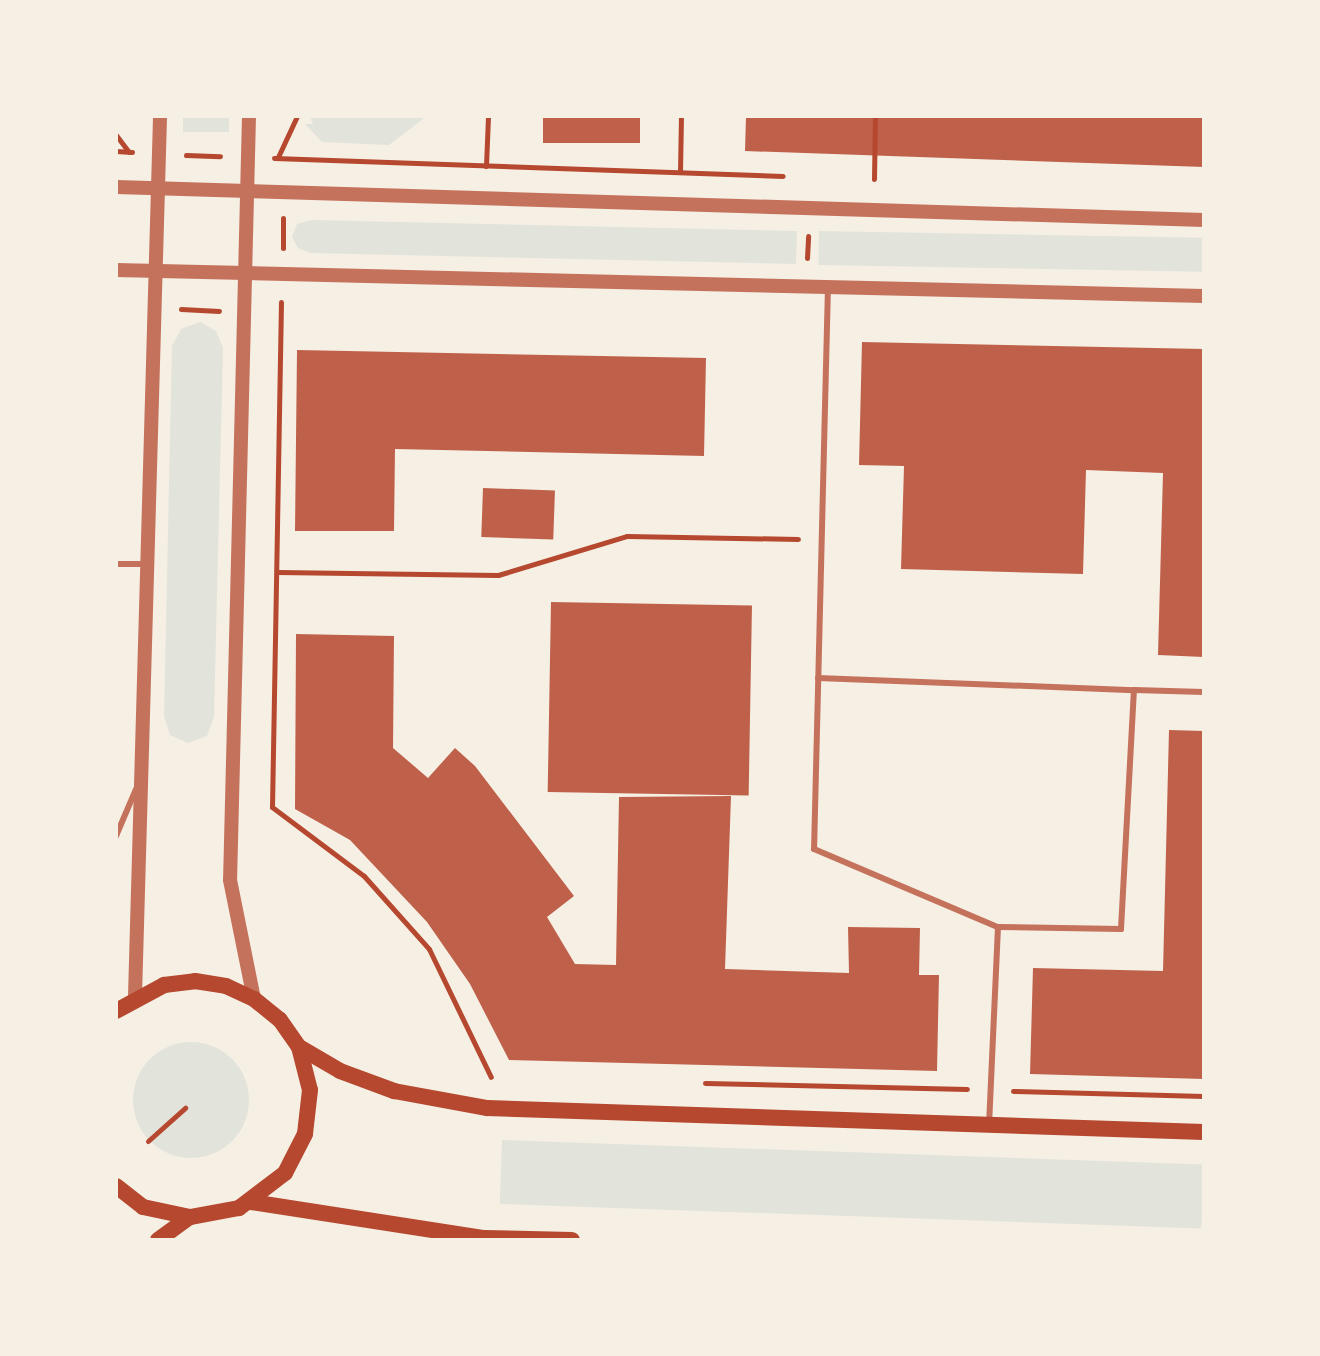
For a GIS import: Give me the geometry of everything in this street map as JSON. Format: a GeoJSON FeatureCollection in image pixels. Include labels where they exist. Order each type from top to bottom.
{"type":"FeatureCollection","features":[{"type":"Feature","properties":{"kind":"main road"},"geometry":{"type":"LineString","coordinates":[[116,1011],[135,996],[164,985],[195,981],[226,986],[254,999],[280,1020],[299,1047],[310,1090],[305,1134],[285,1173],[251,1202],[215,1215],[190,1217],[143,1207],[116,1186]]}},
{"type":"Feature","properties":{"kind":"main road"},"geometry":{"type":"LineString","coordinates":[[299,1047],[340,1071],[394,1091],[487,1108],[1204,1132]]}},
{"type":"Feature","properties":{"kind":"main road"},"geometry":{"type":"LineString","coordinates":[[251,1202],[478,1239],[572,1240]]}},
{"type":"Feature","properties":{"kind":"main road"},"geometry":{"type":"LineString","coordinates":[[158,1240],[190,1217]]}},
{"type":"Feature","properties":{"kind":"street"},"geometry":{"type":"LineString","coordinates":[[135,996],[144,771],[160,116]]}},
{"type":"Feature","properties":{"kind":"street"},"geometry":{"type":"LineString","coordinates":[[249,116],[230,880],[254,999]]}},
{"type":"Feature","properties":{"kind":"street"},"geometry":{"type":"LineString","coordinates":[[116,187],[1204,220]]}},
{"type":"Feature","properties":{"kind":"street"},"geometry":{"type":"LineString","coordinates":[[116,270],[805,283],[1204,296]]}},
{"type":"Feature","properties":{"kind":"lane"},"geometry":{"type":"LineString","coordinates":[[828,284],[814,849],[998,927],[1121,929],[1134,690]]}},
{"type":"Feature","properties":{"kind":"lane"},"geometry":{"type":"LineString","coordinates":[[116,564],[148,564]]}},
{"type":"Feature","properties":{"kind":"lane"},"geometry":{"type":"LineString","coordinates":[[818,678],[1204,692]]}},
{"type":"Feature","properties":{"kind":"lane"},"geometry":{"type":"LineString","coordinates":[[116,836],[144,771]]}},
{"type":"Feature","properties":{"kind":"lane"},"geometry":{"type":"LineString","coordinates":[[989,1124],[998,927]]}},
{"type":"Feature","properties":{"kind":"path"},"geometry":{"type":"LineString","coordinates":[[297,116],[277,158],[283,193],[272,807],[364,876],[429,949],[487,1077],[503,1078]]}},
{"type":"Feature","properties":{"kind":"path"},"geometry":{"type":"LineString","coordinates":[[485,199],[488,116]]}},
{"type":"Feature","properties":{"kind":"path"},"geometry":{"type":"LineString","coordinates":[[680,172],[681,116]]}},
{"type":"Feature","properties":{"kind":"path"},"geometry":{"type":"LineString","coordinates":[[874,179],[875,116]]}},
{"type":"Feature","properties":{"kind":"path"},"geometry":{"type":"LineString","coordinates":[[116,135],[129,152]]}},
{"type":"Feature","properties":{"kind":"path"},"geometry":{"type":"LineString","coordinates":[[116,151],[799,176]]}},
{"type":"Feature","properties":{"kind":"path"},"geometry":{"type":"LineString","coordinates":[[859,178],[889,179]]}},
{"type":"Feature","properties":{"kind":"path"},"geometry":{"type":"LineString","coordinates":[[805,283],[809,209]]}},
{"type":"Feature","properties":{"kind":"path"},"geometry":{"type":"LineString","coordinates":[[154,308],[281,314]]}},
{"type":"Feature","properties":{"kind":"path"},"geometry":{"type":"LineString","coordinates":[[277,572],[498,575],[627,536],[822,540]]}},
{"type":"Feature","properties":{"kind":"path"},"geometry":{"type":"LineString","coordinates":[[692,1082],[1204,1096]]}},
{"type":"Feature","properties":{"kind":"path"},"geometry":{"type":"LineString","coordinates":[[148,1141],[185,1108]]}},
{"type":"Feature","properties":{"kind":"shaded area"},"geometry":{"type":"Polygon","coordinates":[[[183,116],[229,116],[229,132],[183,132],[183,116]]]}},
{"type":"Feature","properties":{"kind":"shaded area"},"geometry":{"type":"Polygon","coordinates":[[[310,116],[427,116],[389,145],[322,142],[305,124],[313,124],[310,116]]]}},
{"type":"Feature","properties":{"kind":"shaded area"},"geometry":{"type":"Polygon","coordinates":[[[311,220],[797,231],[796,264],[310,253],[298,248],[292,237],[297,224],[311,220]]]}},
{"type":"Feature","properties":{"kind":"shaded area"},"geometry":{"type":"Polygon","coordinates":[[[819,231],[1204,238],[1203,272],[818,265],[819,231]]]}},
{"type":"Feature","properties":{"kind":"shaded area"},"geometry":{"type":"Polygon","coordinates":[[[200,322],[216,331],[223,348],[214,717],[207,736],[188,743],[170,735],[164,716],[172,346],[181,329],[200,322]]]}},
{"type":"Feature","properties":{"kind":"shaded area"},"geometry":{"type":"Polygon","coordinates":[[[191,1042],[213,1047],[232,1059],[244,1078],[249,1100],[244,1122],[232,1141],[213,1153],[191,1158],[169,1153],[150,1141],[138,1122],[133,1100],[138,1078],[150,1059],[169,1047],[191,1042]]]}},
{"type":"Feature","properties":{"kind":"shaded area"},"geometry":{"type":"Polygon","coordinates":[[[502,1140],[1204,1164],[1201,1228],[500,1204],[502,1140]]]}},
{"type":"Feature","properties":{"kind":"building"},"geometry":{"type":"Polygon","coordinates":[[[543,116],[640,116],[640,143],[543,143],[543,116]]]}},
{"type":"Feature","properties":{"kind":"building"},"geometry":{"type":"Polygon","coordinates":[[[746,116],[1204,116],[1204,167],[745,151],[746,116]]]}},
{"type":"Feature","properties":{"kind":"building"},"geometry":{"type":"Polygon","coordinates":[[[862,342],[1204,349],[1204,657],[1158,655],[1163,473],[1086,470],[1083,574],[901,569],[904,466],[859,465],[862,342]]]}},
{"type":"Feature","properties":{"kind":"building"},"geometry":{"type":"Polygon","coordinates":[[[297,350],[706,358],[704,456],[395,449],[394,531],[295,531],[297,350]]]}},
{"type":"Feature","properties":{"kind":"building"},"geometry":{"type":"Polygon","coordinates":[[[483,488],[555,491],[553,539],[481,537],[483,488]]]}},
{"type":"Feature","properties":{"kind":"building"},"geometry":{"type":"Polygon","coordinates":[[[551,602],[752,606],[749,795],[548,792],[551,602]]]}},
{"type":"Feature","properties":{"kind":"building"},"geometry":{"type":"Polygon","coordinates":[[[296,634],[394,636],[393,748],[428,778],[455,748],[475,766],[574,896],[547,917],[575,964],[616,965],[619,797],[731,796],[725,969],[849,973],[848,927],[920,928],[919,975],[939,975],[937,1071],[509,1060],[470,984],[427,922],[350,840],[295,809],[296,634]]]}},
{"type":"Feature","properties":{"kind":"building"},"geometry":{"type":"Polygon","coordinates":[[[1169,730],[1204,731],[1204,1079],[1030,1074],[1033,968],[1163,971],[1169,730]]]}}]}
